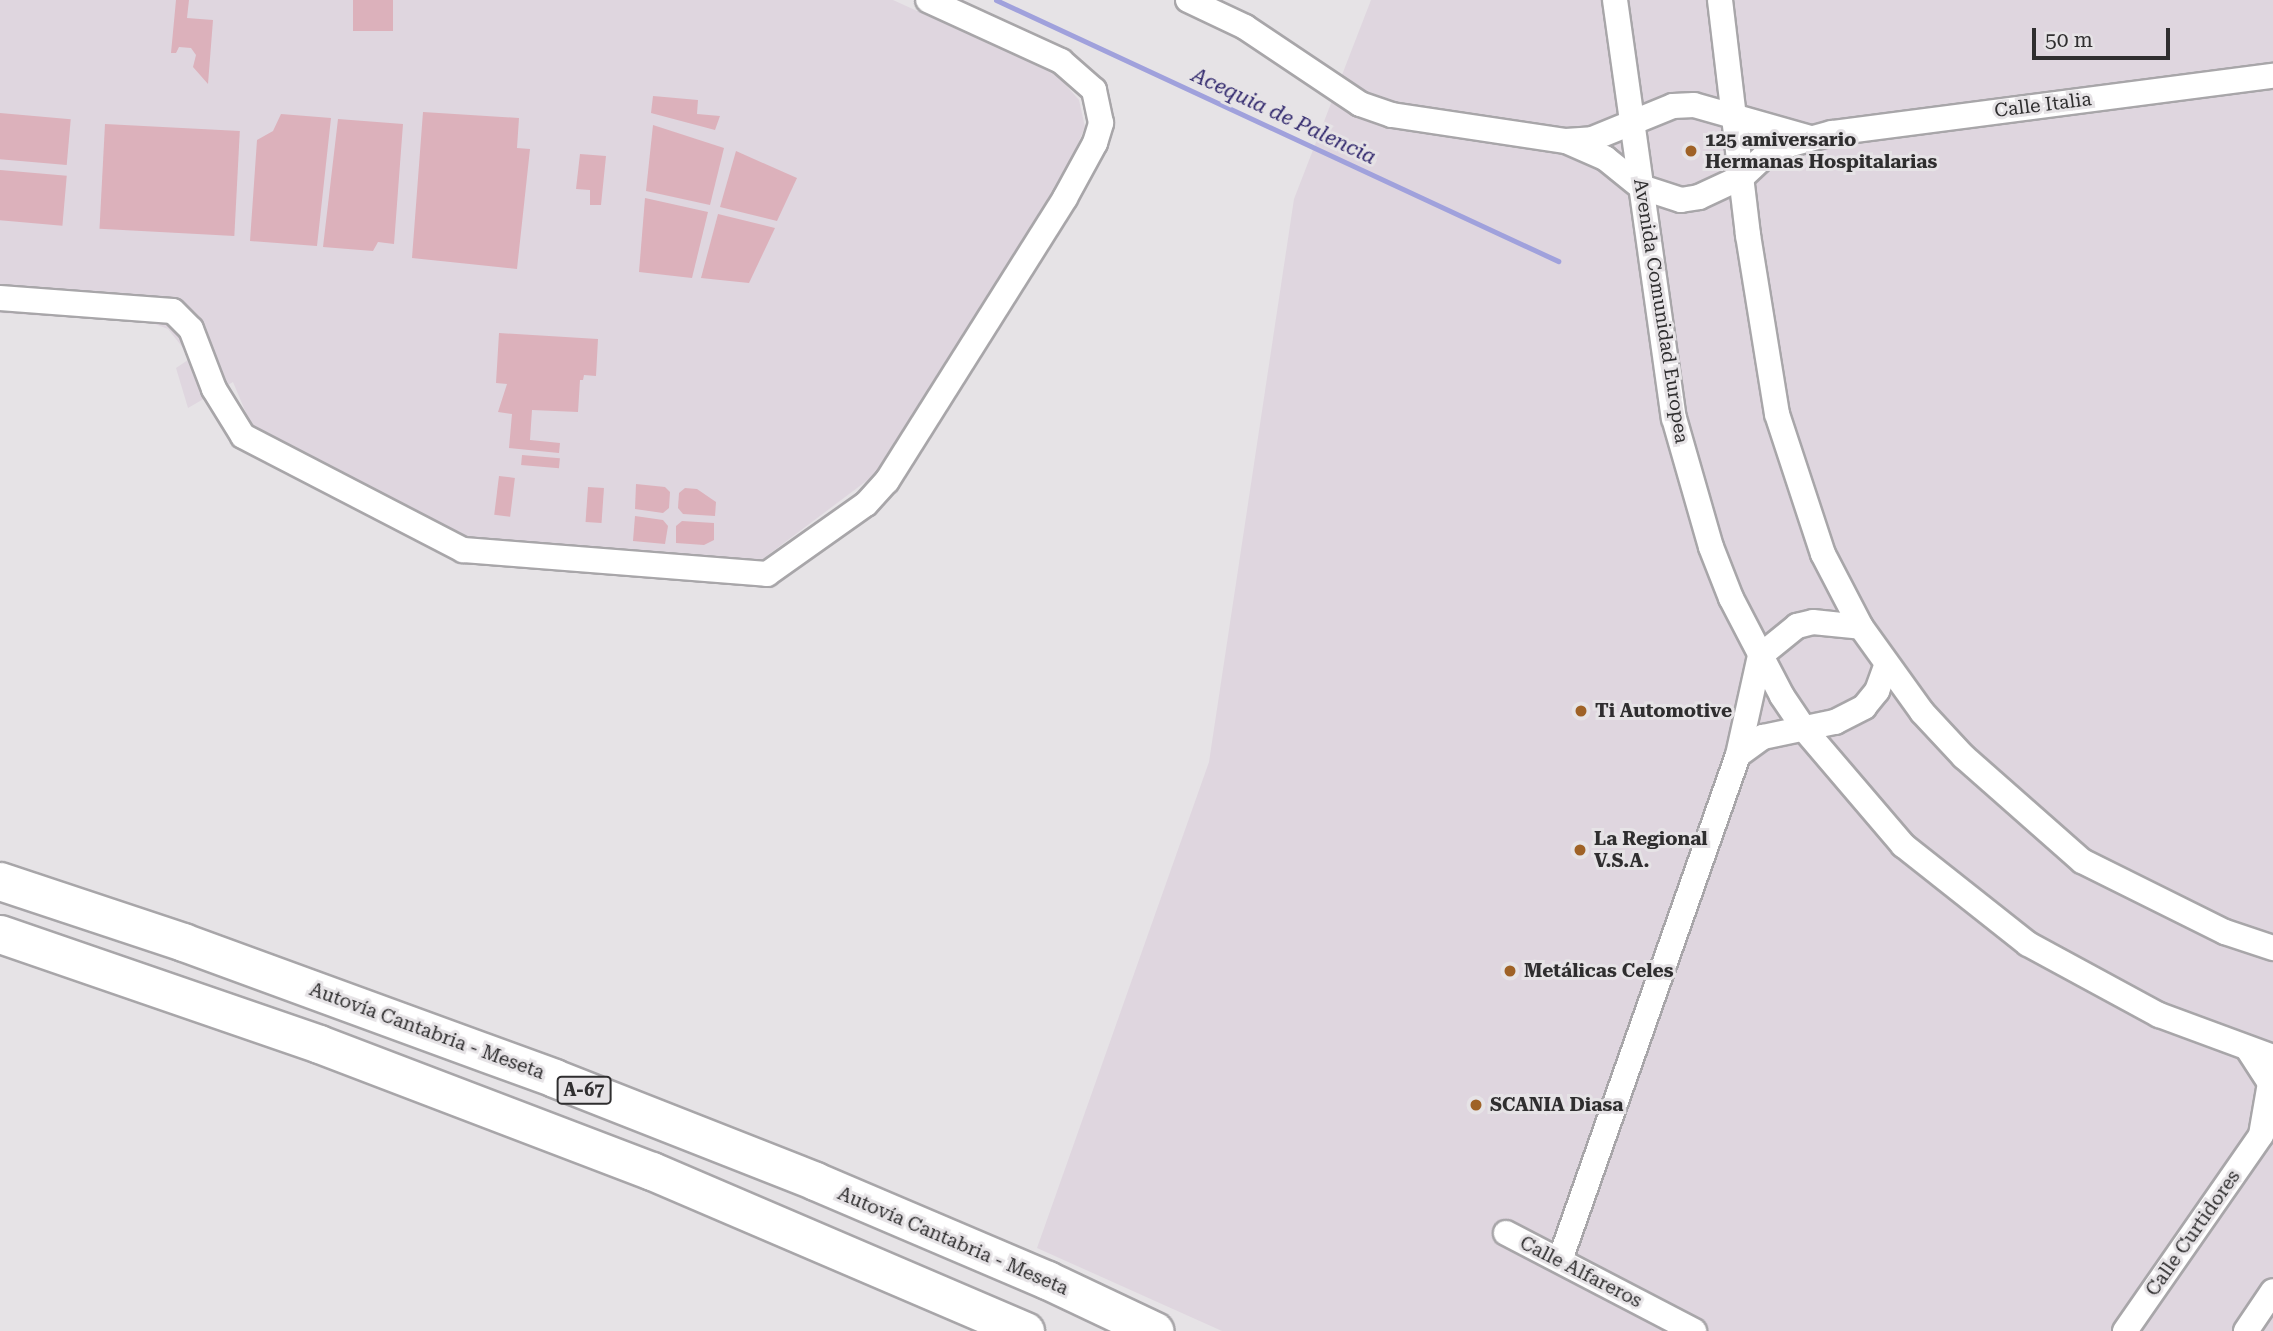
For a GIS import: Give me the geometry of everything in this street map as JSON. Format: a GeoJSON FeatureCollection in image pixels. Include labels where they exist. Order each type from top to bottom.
{"type":"FeatureCollection","features":[{"type":"Feature","properties":{"kind":"highway","name":"Autovía Cantabria - Meseta"},"geometry":{"type":"LineString","coordinates":[[0,881],[183,942],[554,1078],[815,1181],[1047,1280],[1155,1331]]}},
{"type":"Feature","properties":{"kind":"highway","name":"A-67"},"geometry":{"type":"LineString","coordinates":[[0,934],[319,1044],[652,1171],[1025,1331]]}},
{"type":"Feature","properties":{"kind":"street"},"geometry":{"type":"LineString","coordinates":[[0,298],[173,311],[191,330],[214,389],[243,436],[463,550],[766,573],[866,504],[887,481],[1065,198],[1095,143],[1101,122],[1094,90],[1061,61],[928,0]]}},
{"type":"Feature","properties":{"kind":"street"},"geometry":{"type":"LineString","coordinates":[[1188,0],[1245,27],[1360,104],[1392,115],[1566,141],[1592,139],[1673,106],[1694,105],[1735,115]]}},
{"type":"Feature","properties":{"kind":"street","name":"Avenida Comunidad Europea"},"geometry":{"type":"LineString","coordinates":[[1615,0],[1666,370],[1686,463],[1711,547],[1760,656],[1804,729],[1903,845],[2028,944],[2159,1015],[2273,1057]]}},
{"type":"Feature","properties":{"kind":"street"},"geometry":{"type":"LineString","coordinates":[[1720,0],[1742,177],[1777,414],[1823,554],[1861,627],[1886,666],[1964,757],[2082,861],[2225,932],[2273,948]]}},
{"type":"Feature","properties":{"kind":"street","name":"Calle Italia"},"geometry":{"type":"LineString","coordinates":[[1742,177],[1766,155],[1814,138],[1918,120],[2273,76]]}},
{"type":"Feature","properties":{"kind":"street","name":"Calle Italia"},"geometry":{"type":"LineString","coordinates":[[1735,115],[1762,126],[1814,138]]}},
{"type":"Feature","properties":{"kind":"street"},"geometry":{"type":"LineString","coordinates":[[1566,141],[1605,158],[1641,187],[1681,200],[1699,197],[1742,177]]}},
{"type":"Feature","properties":{"kind":"street"},"geometry":{"type":"LineString","coordinates":[[1560,1260],[1738,755],[1760,656],[1797,626],[1813,622],[1861,627]]}},
{"type":"Feature","properties":{"kind":"street"},"geometry":{"type":"LineString","coordinates":[[1738,755],[1763,737],[1835,722],[1864,707],[1877,691],[1886,666]]}},
{"type":"Feature","properties":{"kind":"street","name":"Calle Curtidores"},"geometry":{"type":"LineString","coordinates":[[2248,1049],[2270,1083],[2261,1135]]}},
{"type":"Feature","properties":{"kind":"street","name":"Calle Curtidores"},"geometry":{"type":"LineString","coordinates":[[2125,1331],[2261,1135],[2273,1110]]}},
{"type":"Feature","properties":{"kind":"street","name":"Calle Alfareros"},"geometry":{"type":"LineString","coordinates":[[1506,1233],[1694,1331]]}},
{"type":"Feature","properties":{"kind":"street"},"geometry":{"type":"LineString","coordinates":[[2246,1331],[2273,1291]]}},
{"type":"Feature","properties":{"kind":"shaded area"},"geometry":{"type":"Polygon","coordinates":[[[0,0],[893,0],[1056,74],[1079,100],[1085,127],[1061,184],[881,470],[760,561],[467,540],[254,432],[233,382],[188,408],[176,368],[191,358],[168,329],[152,323],[0,313],[0,0]]]}},
{"type":"Feature","properties":{"kind":"shaded area"},"geometry":{"type":"Polygon","coordinates":[[[176,0],[189,0],[187,18],[213,20],[208,84],[193,67],[196,55],[191,48],[179,47],[176,53],[171,53],[176,0]]]}},
{"type":"Feature","properties":{"kind":"shaded area"},"geometry":{"type":"Polygon","coordinates":[[[353,0],[393,0],[393,31],[353,31],[353,0]]]}},
{"type":"Feature","properties":{"kind":"shaded area"},"geometry":{"type":"Polygon","coordinates":[[[1371,0],[2273,0],[2273,1331],[1222,1331],[1037,1248],[1209,762],[1294,199],[1371,0]]]}},
{"type":"Feature","properties":{"kind":"shaded area"},"geometry":{"type":"Polygon","coordinates":[[[653,96],[698,100],[697,114],[720,116],[715,130],[651,113],[653,96]]]}},
{"type":"Feature","properties":{"kind":"shaded area"},"geometry":{"type":"Polygon","coordinates":[[[423,112],[519,118],[517,148],[530,149],[517,269],[412,258],[423,112]]]}},
{"type":"Feature","properties":{"kind":"shaded area"},"geometry":{"type":"Polygon","coordinates":[[[0,113],[71,119],[67,165],[0,159],[0,113]]]}},
{"type":"Feature","properties":{"kind":"shaded area"},"geometry":{"type":"Polygon","coordinates":[[[281,114],[331,118],[317,246],[250,241],[257,140],[273,131],[281,114]]]}},
{"type":"Feature","properties":{"kind":"shaded area"},"geometry":{"type":"Polygon","coordinates":[[[338,119],[403,124],[394,244],[378,242],[373,251],[323,247],[338,119]]]}},
{"type":"Feature","properties":{"kind":"shaded area"},"geometry":{"type":"Polygon","coordinates":[[[105,124],[240,131],[234,236],[100,229],[105,124]]]}},
{"type":"Feature","properties":{"kind":"shaded area"},"geometry":{"type":"Polygon","coordinates":[[[653,125],[724,148],[710,205],[646,191],[653,125]]]}},
{"type":"Feature","properties":{"kind":"shaded area"},"geometry":{"type":"Polygon","coordinates":[[[736,151],[797,178],[777,221],[720,207],[736,151]]]}},
{"type":"Feature","properties":{"kind":"shaded area"},"geometry":{"type":"Polygon","coordinates":[[[580,154],[606,156],[601,205],[590,205],[590,190],[576,189],[580,154]]]}},
{"type":"Feature","properties":{"kind":"shaded area"},"geometry":{"type":"Polygon","coordinates":[[[0,170],[67,176],[62,226],[0,220],[0,170]]]}},
{"type":"Feature","properties":{"kind":"shaded area"},"geometry":{"type":"Polygon","coordinates":[[[645,198],[708,212],[692,278],[639,272],[645,198]]]}},
{"type":"Feature","properties":{"kind":"shaded area"},"geometry":{"type":"Polygon","coordinates":[[[718,214],[775,228],[749,283],[701,278],[718,214]]]}},
{"type":"Feature","properties":{"kind":"shaded area"},"geometry":{"type":"Polygon","coordinates":[[[499,333],[598,339],[596,376],[584,375],[583,380],[580,380],[578,412],[532,410],[530,440],[560,443],[559,453],[509,448],[512,414],[498,412],[507,384],[496,383],[499,333]]]}},
{"type":"Feature","properties":{"kind":"shaded area"},"geometry":{"type":"Polygon","coordinates":[[[522,455],[560,458],[559,468],[521,465],[522,455]]]}},
{"type":"Feature","properties":{"kind":"shaded area"},"geometry":{"type":"Polygon","coordinates":[[[499,476],[515,478],[510,517],[494,515],[499,476]]]}},
{"type":"Feature","properties":{"kind":"shaded area"},"geometry":{"type":"Polygon","coordinates":[[[636,484],[665,487],[670,492],[669,508],[663,513],[635,509],[636,484]]]}},
{"type":"Feature","properties":{"kind":"shaded area"},"geometry":{"type":"Polygon","coordinates":[[[588,487],[604,488],[602,523],[586,522],[588,487]]]}},
{"type":"Feature","properties":{"kind":"shaded area"},"geometry":{"type":"Polygon","coordinates":[[[685,488],[697,489],[716,502],[715,516],[683,514],[678,508],[679,493],[685,488]]]}},
{"type":"Feature","properties":{"kind":"shaded area"},"geometry":{"type":"Polygon","coordinates":[[[635,516],[663,520],[668,526],[665,544],[633,541],[635,516]]]}},
{"type":"Feature","properties":{"kind":"shaded area"},"geometry":{"type":"Polygon","coordinates":[[[682,521],[714,523],[714,540],[704,545],[676,543],[676,526],[682,521]]]}},
{"type":"Feature","properties":{"kind":"waterway","name":"Acequia de Palencia"},"geometry":{"type":"LineString","coordinates":[[996,0],[1558,261]]}},
{"type":"Feature","properties":{"kind":"place","name":"125 amiversario Hermanas Hospitalarias"},"geometry":{"type":"Point","coordinates":[1691,151]}},
{"type":"Feature","properties":{"kind":"place","name":"Ti Automotive"},"geometry":{"type":"Point","coordinates":[1581,711]}},
{"type":"Feature","properties":{"kind":"place","name":"La Regional V.S.A."},"geometry":{"type":"Point","coordinates":[1580,850]}},
{"type":"Feature","properties":{"kind":"place","name":"Metálicas Celes"},"geometry":{"type":"Point","coordinates":[1510,971]}},
{"type":"Feature","properties":{"kind":"place","name":"SCANIA Diasa"},"geometry":{"type":"Point","coordinates":[1476,1105]}}]}
